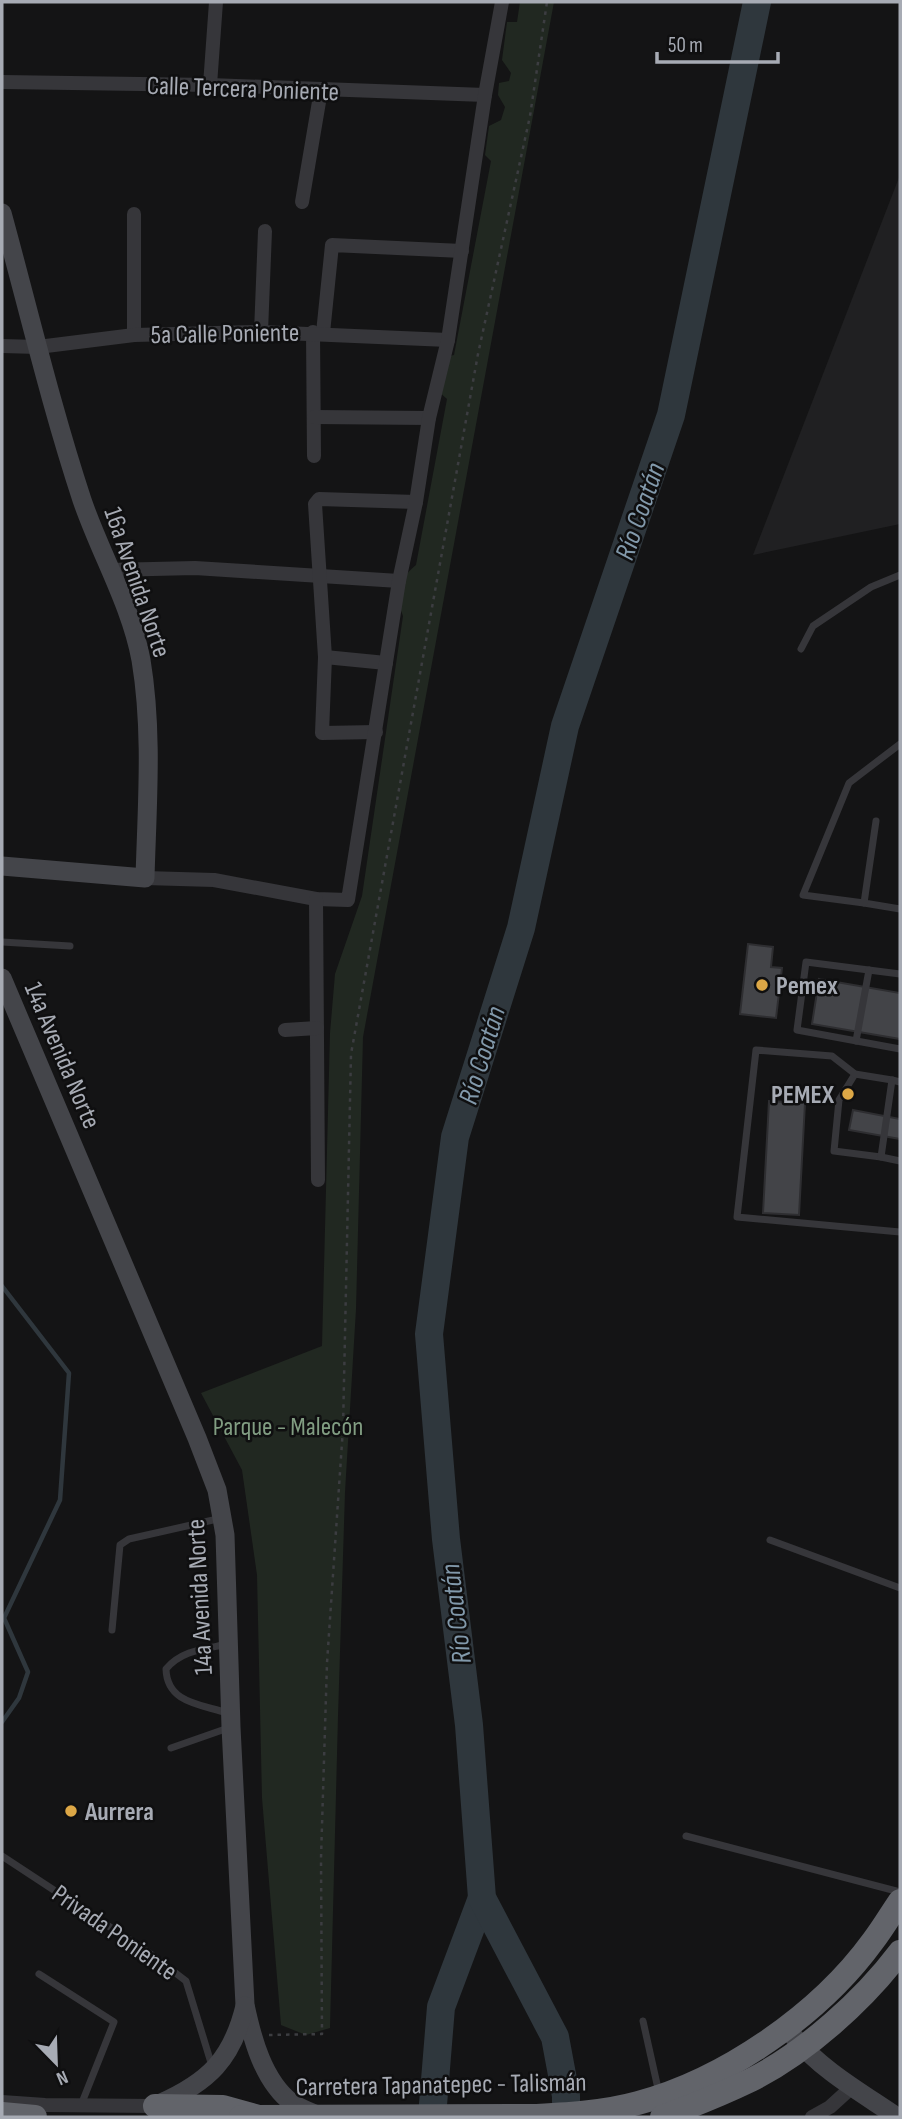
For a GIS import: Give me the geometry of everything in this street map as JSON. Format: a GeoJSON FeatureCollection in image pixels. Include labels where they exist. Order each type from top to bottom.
{"type":"FeatureCollection","features":[{"type":"Feature","properties":{"kind":"highway","name":"Carretera Tapanatepec - Talismán"},"geometry":{"type":"LineString","coordinates":[[795,2037],[835,1984],[872,1943],[900,1901]]}},
{"type":"Feature","properties":{"kind":"highway","name":"Carretera Tapanatepec - Talismán"},"geometry":{"type":"LineString","coordinates":[[241,2117],[537,2116],[657,2111],[742,2059],[795,2037],[848,2010],[900,1952]]}},
{"type":"Feature","properties":{"kind":"highway"},"geometry":{"type":"LineString","coordinates":[[155,2106],[223,2107],[260,2117]]}},
{"type":"Feature","properties":{"kind":"highway"},"geometry":{"type":"LineString","coordinates":[[2,2114],[35,2117]]}},
{"type":"Feature","properties":{"kind":"main road","name":"16a Avenida Norte"},"geometry":{"type":"LineString","coordinates":[[2,213],[82,500],[129,620],[140,656],[148,740],[145,878]]}},
{"type":"Feature","properties":{"kind":"main road"},"geometry":{"type":"LineString","coordinates":[[2,866],[145,878]]}},
{"type":"Feature","properties":{"kind":"main road","name":"14a Avenida Norte"},"geometry":{"type":"LineString","coordinates":[[2,978],[217,1490],[225,1535],[245,2004]]}},
{"type":"Feature","properties":{"kind":"main road"},"geometry":{"type":"LineString","coordinates":[[245,2004],[270,2078],[280,2093],[294,2105],[325,2115]]}},
{"type":"Feature","properties":{"kind":"main road"},"geometry":{"type":"LineString","coordinates":[[155,2106],[195,2087],[213,2070],[235,2040],[245,2004]]}},
{"type":"Feature","properties":{"kind":"main road"},"geometry":{"type":"LineString","coordinates":[[795,2037],[852,2087],[897,2117]]}},
{"type":"Feature","properties":{"kind":"street"},"geometry":{"type":"LineString","coordinates":[[210,85],[216,2]]}},
{"type":"Feature","properties":{"kind":"street"},"geometry":{"type":"LineString","coordinates":[[145,878],[214,880],[316,899],[348,900],[399,581],[416,502],[429,418],[448,340],[485,95],[502,2]]}},
{"type":"Feature","properties":{"kind":"street","name":"Calle Tercera Poniente"},"geometry":{"type":"LineString","coordinates":[[2,82],[210,85],[485,95]]}},
{"type":"Feature","properties":{"kind":"street"},"geometry":{"type":"LineString","coordinates":[[302,202],[321,90]]}},
{"type":"Feature","properties":{"kind":"street"},"geometry":{"type":"LineString","coordinates":[[134,214],[134,335]]}},
{"type":"Feature","properties":{"kind":"street"},"geometry":{"type":"LineString","coordinates":[[261,332],[265,231]]}},
{"type":"Feature","properties":{"kind":"street"},"geometry":{"type":"LineString","coordinates":[[314,456],[318,333],[332,245],[462,251]]}},
{"type":"Feature","properties":{"kind":"street","name":"5a Calle Poniente"},"geometry":{"type":"LineString","coordinates":[[2,346],[38,346],[134,335],[261,332],[448,340]]}},
{"type":"Feature","properties":{"kind":"street"},"geometry":{"type":"LineString","coordinates":[[314,417],[429,418]]}},
{"type":"Feature","properties":{"kind":"street"},"geometry":{"type":"LineString","coordinates":[[376,732],[322,733],[325,657],[315,504],[318,499],[416,502]]}},
{"type":"Feature","properties":{"kind":"street"},"geometry":{"type":"LineString","coordinates":[[110,570],[195,568],[399,581]]}},
{"type":"Feature","properties":{"kind":"street"},"geometry":{"type":"LineString","coordinates":[[325,657],[386,663]]}},
{"type":"Feature","properties":{"kind":"street"},"geometry":{"type":"LineString","coordinates":[[316,899],[318,1180]]}},
{"type":"Feature","properties":{"kind":"street"},"geometry":{"type":"LineString","coordinates":[[285,1030],[317,1028]]}},
{"type":"Feature","properties":{"kind":"street"},"geometry":{"type":"LineString","coordinates":[[812,2117],[830,2107],[852,2087]]}},
{"type":"Feature","properties":{"kind":"street"},"geometry":{"type":"LineString","coordinates":[[2,2102],[155,2106]]}},
{"type":"Feature","properties":{"kind":"lane"},"geometry":{"type":"LineString","coordinates":[[801,649],[813,625],[871,587],[900,575]]}},
{"type":"Feature","properties":{"kind":"lane"},"geometry":{"type":"LineString","coordinates":[[900,744],[849,783],[803,895],[900,909]]}},
{"type":"Feature","properties":{"kind":"lane"},"geometry":{"type":"LineString","coordinates":[[864,903],[876,821]]}},
{"type":"Feature","properties":{"kind":"lane"},"geometry":{"type":"LineString","coordinates":[[2,942],[70,946]]}},
{"type":"Feature","properties":{"kind":"lane"},"geometry":{"type":"LineString","coordinates":[[900,974],[806,962],[797,1030],[900,1049]]}},
{"type":"Feature","properties":{"kind":"lane"},"geometry":{"type":"LineString","coordinates":[[856,1041],[869,970]]}},
{"type":"Feature","properties":{"kind":"lane"},"geometry":{"type":"LineString","coordinates":[[881,1157],[896,1081],[855,1074],[832,1056],[755,1049],[737,1217],[900,1232]]}},
{"type":"Feature","properties":{"kind":"lane"},"geometry":{"type":"LineString","coordinates":[[855,1074],[839,1100],[834,1151],[900,1161]]}},
{"type":"Feature","properties":{"kind":"lane"},"geometry":{"type":"LineString","coordinates":[[112,1630],[120,1545],[129,1539],[222,1518]]}},
{"type":"Feature","properties":{"kind":"lane"},"geometry":{"type":"LineString","coordinates":[[770,1540],[900,1588]]}},
{"type":"Feature","properties":{"kind":"lane"},"geometry":{"type":"LineString","coordinates":[[229,1644],[191,1652],[174,1660],[166,1669],[170,1690],[231,1720]]}},
{"type":"Feature","properties":{"kind":"lane"},"geometry":{"type":"LineString","coordinates":[[171,1748],[231,1720]]}},
{"type":"Feature","properties":{"kind":"lane"},"geometry":{"type":"LineString","coordinates":[[686,1836],[900,1892]]}},
{"type":"Feature","properties":{"kind":"lane","name":"Privada Poniente"},"geometry":{"type":"LineString","coordinates":[[2,1856],[148,1952],[186,1982],[213,2070]]}},
{"type":"Feature","properties":{"kind":"lane"},"geometry":{"type":"LineString","coordinates":[[39,1974],[114,2022],[81,2106]]}},
{"type":"Feature","properties":{"kind":"lane"},"geometry":{"type":"LineString","coordinates":[[642,2021],[657,2111]]}},
{"type":"Feature","properties":{"kind":"path"},"geometry":{"type":"LineString","coordinates":[[254,2036],[322,2034],[327,1663],[344,1428],[351,1054],[478,354],[530,116],[547,2]]}},
{"type":"Feature","properties":{"kind":"shaded area"},"geometry":{"type":"Polygon","coordinates":[[[900,175],[900,524],[753,555],[900,175]]]}},
{"type":"Feature","properties":{"kind":"green space","name":"Parque - Malecón"},"geometry":{"type":"Polygon","coordinates":[[[520,2],[554,2],[363,1037],[356,1309],[345,1492],[330,2028],[306,2035],[281,2025],[262,1798],[257,1575],[242,1470],[201,1393],[322,1346],[330,1033],[335,974],[362,896],[403,616],[399,588],[405,576],[416,565],[447,399],[438,391],[445,357],[454,355],[491,161],[485,155],[489,126],[501,120],[505,107],[498,95],[499,83],[509,81],[511,73],[502,60],[507,22],[517,22],[520,2]]]}},
{"type":"Feature","properties":{"kind":"building"},"geometry":{"type":"Polygon","coordinates":[[[748,944],[773,947],[771,967],[782,968],[776,1018],[740,1014],[748,944]]]}},
{"type":"Feature","properties":{"kind":"building"},"geometry":{"type":"Polygon","coordinates":[[[819,979],[900,993],[900,1039],[812,1024],[819,979]]]}},
{"type":"Feature","properties":{"kind":"building"},"geometry":{"type":"Polygon","coordinates":[[[769,1101],[805,1103],[799,1215],[763,1213],[769,1101]]]}},
{"type":"Feature","properties":{"kind":"building"},"geometry":{"type":"Polygon","coordinates":[[[853,1110],[900,1119],[900,1139],[849,1130],[853,1110]]]}},
{"type":"Feature","properties":{"kind":"waterway","name":"Río Coatán"},"geometry":{"type":"LineString","coordinates":[[566,2117],[566,2096],[555,2037],[482,1898],[469,1725],[446,1539],[429,1334],[455,1137],[521,928],[565,726],[671,415],[757,2]]}},
{"type":"Feature","properties":{"kind":"waterway"},"geometry":{"type":"LineString","coordinates":[[2,1286],[69,1373],[60,1500],[4,1618],[28,1672],[19,1698],[2,1722]]}},
{"type":"Feature","properties":{"kind":"waterway"},"geometry":{"type":"LineString","coordinates":[[432,2117],[441,2007],[482,1898]]}},
{"type":"Feature","properties":{"kind":"place","name":"Pemex"},"geometry":{"type":"Point","coordinates":[762,985]}},
{"type":"Feature","properties":{"kind":"place","name":"PEMEX"},"geometry":{"type":"Point","coordinates":[848,1094]}},
{"type":"Feature","properties":{"kind":"place","name":"Aurrera"},"geometry":{"type":"Point","coordinates":[71,1811]}}]}
